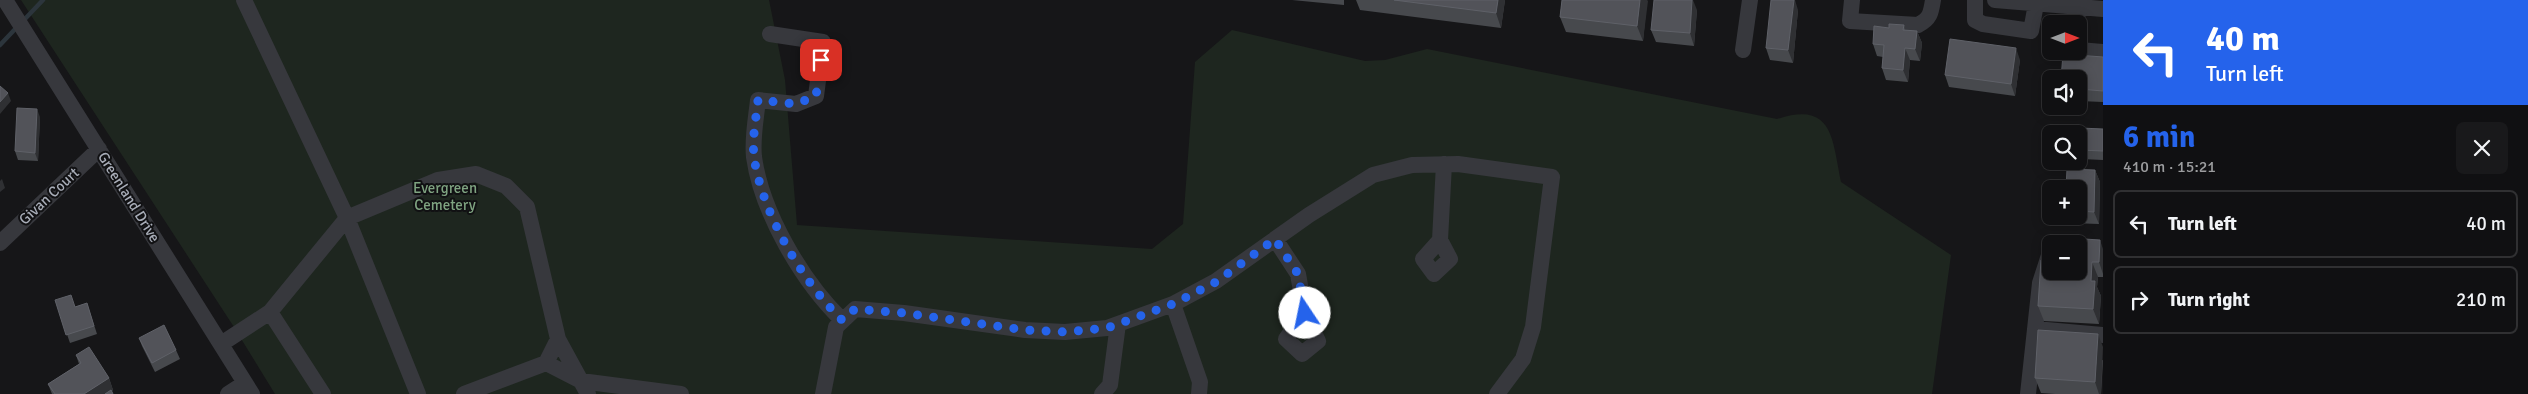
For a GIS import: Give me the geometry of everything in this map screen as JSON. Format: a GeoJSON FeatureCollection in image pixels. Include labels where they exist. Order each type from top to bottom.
{"type":"FeatureCollection","features":[{"type":"Feature","properties":{"kind":"street","name":"Greenland Drive"},"geometry":{"type":"LineString","coordinates":[[5,0],[248,388]]}},
{"type":"Feature","properties":{"kind":"street"},"geometry":{"type":"LineString","coordinates":[[244,0],[347,218],[418,394]]}},
{"type":"Feature","properties":{"kind":"street"},"geometry":{"type":"LineString","coordinates":[[1744,50],[1750,0]]}},
{"type":"Feature","properties":{"kind":"street"},"geometry":{"type":"LineString","coordinates":[[1852,0],[1850,21],[1918,25],[1926,21],[1931,14],[1933,0]]}},
{"type":"Feature","properties":{"kind":"street"},"geometry":{"type":"LineString","coordinates":[[1975,0],[1975,20],[1983,24],[2032,31],[2036,4]]}},
{"type":"Feature","properties":{"kind":"street"},"geometry":{"type":"LineString","coordinates":[[1995,0],[2103,9]]}},
{"type":"Feature","properties":{"kind":"street"},"geometry":{"type":"LineString","coordinates":[[2078,7],[2078,15]]}},
{"type":"Feature","properties":{"kind":"street"},"geometry":{"type":"LineString","coordinates":[[770,34],[823,42],[816,96],[796,104],[758,100],[754,132],[754,157],[764,196],[789,251],[822,301],[842,320]]}},
{"type":"Feature","properties":{"kind":"street"},"geometry":{"type":"LineString","coordinates":[[2088,51],[2103,52]]}},
{"type":"Feature","properties":{"kind":"street","name":"Givan Court"},"geometry":{"type":"LineString","coordinates":[[0,243],[99,149]]}},
{"type":"Feature","properties":{"kind":"street"},"geometry":{"type":"LineString","coordinates":[[823,394],[836,327],[855,309],[904,313],[1025,330],[1065,332],[1107,328],[1173,304],[1216,282],[1275,239],[1373,175],[1412,166],[1444,164],[1458,164],[1552,177],[1533,327],[1523,358],[1497,394]]}},
{"type":"Feature","properties":{"kind":"street"},"geometry":{"type":"LineString","coordinates":[[1440,240],[1444,164]]}},
{"type":"Feature","properties":{"kind":"street"},"geometry":{"type":"LineString","coordinates":[[221,344],[270,312],[347,218],[438,180],[476,174],[506,186],[527,207],[558,339],[584,388]]}},
{"type":"Feature","properties":{"kind":"street"},"geometry":{"type":"LineString","coordinates":[[1275,239],[1298,274],[1305,313]]}},
{"type":"Feature","properties":{"kind":"street"},"geometry":{"type":"LineString","coordinates":[[2028,394],[2042,277]]}},
{"type":"Feature","properties":{"kind":"street"},"geometry":{"type":"LineString","coordinates":[[1173,304],[1200,382],[1199,394]]}},
{"type":"Feature","properties":{"kind":"street"},"geometry":{"type":"LineString","coordinates":[[270,312],[323,394]]}},
{"type":"Feature","properties":{"kind":"street"},"geometry":{"type":"LineString","coordinates":[[1109,391],[1118,324]]}},
{"type":"Feature","properties":{"kind":"street"},"geometry":{"type":"LineString","coordinates":[[2035,329],[2103,336]]}},
{"type":"Feature","properties":{"kind":"street"},"geometry":{"type":"LineString","coordinates":[[464,394],[546,363],[558,339]]}},
{"type":"Feature","properties":{"kind":"street"},"geometry":{"type":"LineString","coordinates":[[546,363],[584,388],[681,394]]}},
{"type":"Feature","properties":{"kind":"street"},"geometry":{"type":"LineString","coordinates":[[228,394],[248,388]]}},
{"type":"Feature","properties":{"kind":"green space","name":"Evergreen Cemetery"},"geometry":{"type":"Polygon","coordinates":[[[21,0],[769,0],[785,80],[797,225],[1152,249],[1183,224],[1195,62],[1232,30],[1365,61],[1385,60],[1427,49],[1777,119],[1795,115],[1809,115],[1819,119],[1827,127],[1832,138],[1841,182],[1951,255],[1932,394],[275,394],[232,324],[21,0]]]}},
{"type":"Feature","properties":{"kind":"building"},"geometry":{"type":"Polygon","coordinates":[[[1394,0],[1498,0],[1496,13],[1394,0]]]}},
{"type":"Feature","properties":{"kind":"building"},"geometry":{"type":"Polygon","coordinates":[[[1562,0],[1640,0],[1637,26],[1560,17],[1562,0]]]}},
{"type":"Feature","properties":{"kind":"building"},"geometry":{"type":"Polygon","coordinates":[[[1654,0],[1692,0],[1690,33],[1651,30],[1654,0]]]}},
{"type":"Feature","properties":{"kind":"building"},"geometry":{"type":"Polygon","coordinates":[[[1771,0],[1794,0],[1788,50],[1766,48],[1771,0]]]}},
{"type":"Feature","properties":{"kind":"building"},"geometry":{"type":"Polygon","coordinates":[[[1889,24],[1904,25],[1903,30],[1917,31],[1915,49],[1905,48],[1903,70],[1882,68],[1884,45],[1873,44],[1874,26],[1889,28],[1889,24]]]}},
{"type":"Feature","properties":{"kind":"building"},"geometry":{"type":"Polygon","coordinates":[[[1950,39],[2016,48],[2011,84],[1945,75],[1950,39]]]}},
{"type":"Feature","properties":{"kind":"building"},"geometry":{"type":"Polygon","coordinates":[[[2088,56],[2103,57],[2103,91],[2087,90],[2087,70],[2062,70],[2063,60],[2088,60],[2088,56]]]}},
{"type":"Feature","properties":{"kind":"building"},"geometry":{"type":"Polygon","coordinates":[[[0,86],[8,93],[0,102],[0,86]]]}},
{"type":"Feature","properties":{"kind":"building"},"geometry":{"type":"Polygon","coordinates":[[[17,108],[37,109],[35,153],[15,151],[17,108]]]}},
{"type":"Feature","properties":{"kind":"building"},"geometry":{"type":"Polygon","coordinates":[[[2087,128],[2103,129],[2103,151],[2087,150],[2087,128]]]}},
{"type":"Feature","properties":{"kind":"building"},"geometry":{"type":"Polygon","coordinates":[[[2067,170],[2095,170],[2094,212],[2087,212],[2087,180],[2066,180],[2067,170]]]}},
{"type":"Feature","properties":{"kind":"building"},"geometry":{"type":"Polygon","coordinates":[[[2087,239],[2100,240],[2099,262],[2092,262],[2091,281],[2095,281],[2093,309],[2038,306],[2041,260],[2042,280],[2087,280],[2087,239]]]}},
{"type":"Feature","properties":{"kind":"building"},"geometry":{"type":"Polygon","coordinates":[[[71,295],[75,307],[87,303],[94,326],[66,335],[55,300],[71,295]]]}},
{"type":"Feature","properties":{"kind":"building"},"geometry":{"type":"Polygon","coordinates":[[[164,325],[176,350],[152,363],[139,338],[164,325]]]}},
{"type":"Feature","properties":{"kind":"building"},"geometry":{"type":"Polygon","coordinates":[[[2038,330],[2098,334],[2095,382],[2035,378],[2038,330]]]}},
{"type":"Feature","properties":{"kind":"building"},"geometry":{"type":"Polygon","coordinates":[[[89,347],[109,378],[84,394],[55,394],[48,384],[81,363],[76,355],[89,347]]]}},
{"type":"Feature","properties":{"kind":"building"},"geometry":{"type":"Polygon","coordinates":[[[111,390],[113,394],[105,394],[111,390]]]}},
{"type":"Feature","properties":{"kind":"waterway"},"geometry":{"type":"LineString","coordinates":[[23,21],[43,0]]}},
{"type":"Feature","properties":{"kind":"waterway"},"geometry":{"type":"LineString","coordinates":[[0,45],[18,26]]}},
{"type":"Feature","properties":{"kind":"route"},"geometry":{"type":"LineString","coordinates":[[821,60],[816,96],[796,104],[758,100],[754,132],[754,157],[764,196],[789,251],[822,301],[842,320],[855,309],[904,313],[956,322],[1025,330],[1065,332],[1107,328],[1173,304],[1216,282],[1275,239],[1298,274],[1305,313]]}}]}
